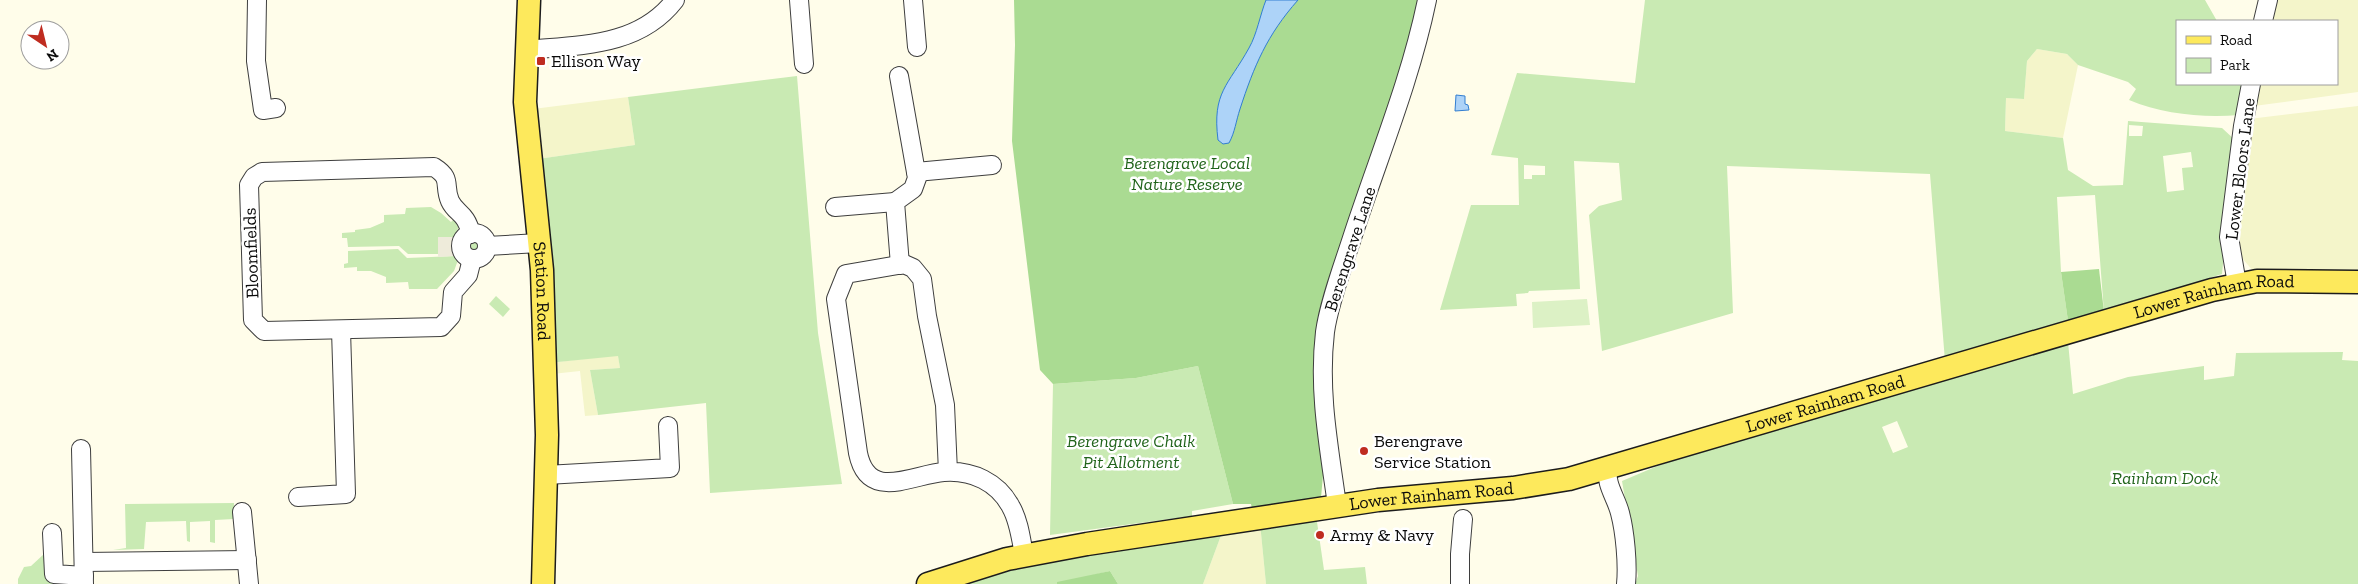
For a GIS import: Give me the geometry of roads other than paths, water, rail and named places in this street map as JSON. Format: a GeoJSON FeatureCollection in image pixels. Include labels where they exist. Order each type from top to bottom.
{"type":"FeatureCollection","features":[{"type":"Feature","properties":{"kind":"main road","name":"Station Road"},"geometry":{"type":"LineString","coordinates":[[530,0],[524,102],[543,296],[546,475],[543,584]]}},
{"type":"Feature","properties":{"kind":"main road","name":"Lower Rainham Road"},"geometry":{"type":"LineString","coordinates":[[928,584],[1024,555],[1337,505],[1407,496],[1513,488],[1569,480],[2163,303],[2237,284],[2257,281],[2358,282]]}},
{"type":"Feature","properties":{"kind":"street"},"geometry":{"type":"LineString","coordinates":[[257,0],[256,61],[262,110],[276,108]]}},
{"type":"Feature","properties":{"kind":"street"},"geometry":{"type":"LineString","coordinates":[[526,50],[626,37],[651,24],[674,0]]}},
{"type":"Feature","properties":{"kind":"street"},"geometry":{"type":"LineString","coordinates":[[799,0],[804,64]]}},
{"type":"Feature","properties":{"kind":"street"},"geometry":{"type":"LineString","coordinates":[[913,0],[917,46]]}},
{"type":"Feature","properties":{"kind":"street","name":"Berengrave Lane"},"geometry":{"type":"LineString","coordinates":[[1337,505],[1323,406],[1325,330],[1357,222],[1404,94],[1427,0]]}},
{"type":"Feature","properties":{"kind":"street"},"geometry":{"type":"LineString","coordinates":[[2263,20],[2268,0]]}},
{"type":"Feature","properties":{"kind":"street"},"geometry":{"type":"LineString","coordinates":[[835,207],[895,202],[913,188],[917,178],[899,76]]}},
{"type":"Feature","properties":{"kind":"street","name":"Lower Bloors Lane"},"geometry":{"type":"LineString","coordinates":[[2237,284],[2229,237],[2243,126],[2251,85]]}},
{"type":"Feature","properties":{"kind":"street"},"geometry":{"type":"LineString","coordinates":[[916,172],[992,165]]}},
{"type":"Feature","properties":{"kind":"street","name":"Bloomfields"},"geometry":{"type":"LineString","coordinates":[[470,234],[466,218],[450,201],[447,179],[442,172],[434,167],[262,172],[254,177],[249,185],[252,320],[264,332],[440,328],[451,316],[453,292],[468,275],[472,259],[483,255],[487,246]]}},
{"type":"Feature","properties":{"kind":"street"},"geometry":{"type":"LineString","coordinates":[[895,202],[900,265]]}},
{"type":"Feature","properties":{"kind":"street"},"geometry":{"type":"LineString","coordinates":[[472,259],[466,256],[461,246],[463,239],[470,234],[482,236],[487,246],[539,243]]}},
{"type":"Feature","properties":{"kind":"street"},"geometry":{"type":"LineString","coordinates":[[948,472],[945,405],[927,316],[922,279],[913,268],[900,265],[846,274],[836,299],[858,456],[867,474],[884,482],[908,480],[948,472],[972,475],[988,482],[1001,492],[1014,514],[1024,555]]}},
{"type":"Feature","properties":{"kind":"street"},"geometry":{"type":"LineString","coordinates":[[298,497],[346,494],[341,330]]}},
{"type":"Feature","properties":{"kind":"street"},"geometry":{"type":"LineString","coordinates":[[546,475],[670,468],[668,426]]}},
{"type":"Feature","properties":{"kind":"street"},"geometry":{"type":"LineString","coordinates":[[81,449],[84,574]]}},
{"type":"Feature","properties":{"kind":"street"},"geometry":{"type":"LineString","coordinates":[[1608,467],[1607,476],[1620,512],[1626,562],[1626,584]]}},
{"type":"Feature","properties":{"kind":"street"},"geometry":{"type":"LineString","coordinates":[[242,512],[250,584]]}},
{"type":"Feature","properties":{"kind":"street"},"geometry":{"type":"LineString","coordinates":[[1460,584],[1463,519]]}},
{"type":"Feature","properties":{"kind":"street"},"geometry":{"type":"LineString","coordinates":[[52,533],[54,574],[84,574],[246,560]]}},
{"type":"Feature","properties":{"kind":"water"},"geometry":{"type":"Polygon","coordinates":[[[1266,0],[1298,0],[1278,26],[1263,51],[1245,93],[1231,139],[1229,143],[1223,144],[1218,140],[1217,111],[1220,100],[1228,81],[1252,43],[1266,0]]]}},
{"type":"Feature","properties":{"kind":"water"},"geometry":{"type":"Polygon","coordinates":[[[1456,95],[1465,96],[1465,104],[1468,105],[1469,110],[1455,111],[1456,95]]]}},
{"type":"Feature","properties":{"kind":"place","name":"Ellison Way"},"geometry":{"type":"Point","coordinates":[541,61]}},
{"type":"Feature","properties":{"kind":"place","name":"Berengrave Service Station"},"geometry":{"type":"Point","coordinates":[1364,451]}},
{"type":"Feature","properties":{"kind":"place","name":"Army & Navy"},"geometry":{"type":"Point","coordinates":[1320,535]}},
{"type":"Feature","properties":{"kind":"park label","name":"Berengrave Local Nature Reserve"},"geometry":{"type":"Point","coordinates":[1187,173]}},
{"type":"Feature","properties":{"kind":"park label","name":"Berengrave Chalk Pit Allotment"},"geometry":{"type":"Point","coordinates":[1131,451]}},
{"type":"Feature","properties":{"kind":"park label","name":"Rainham Dock"},"geometry":{"type":"Point","coordinates":[2165,478]}}]}
